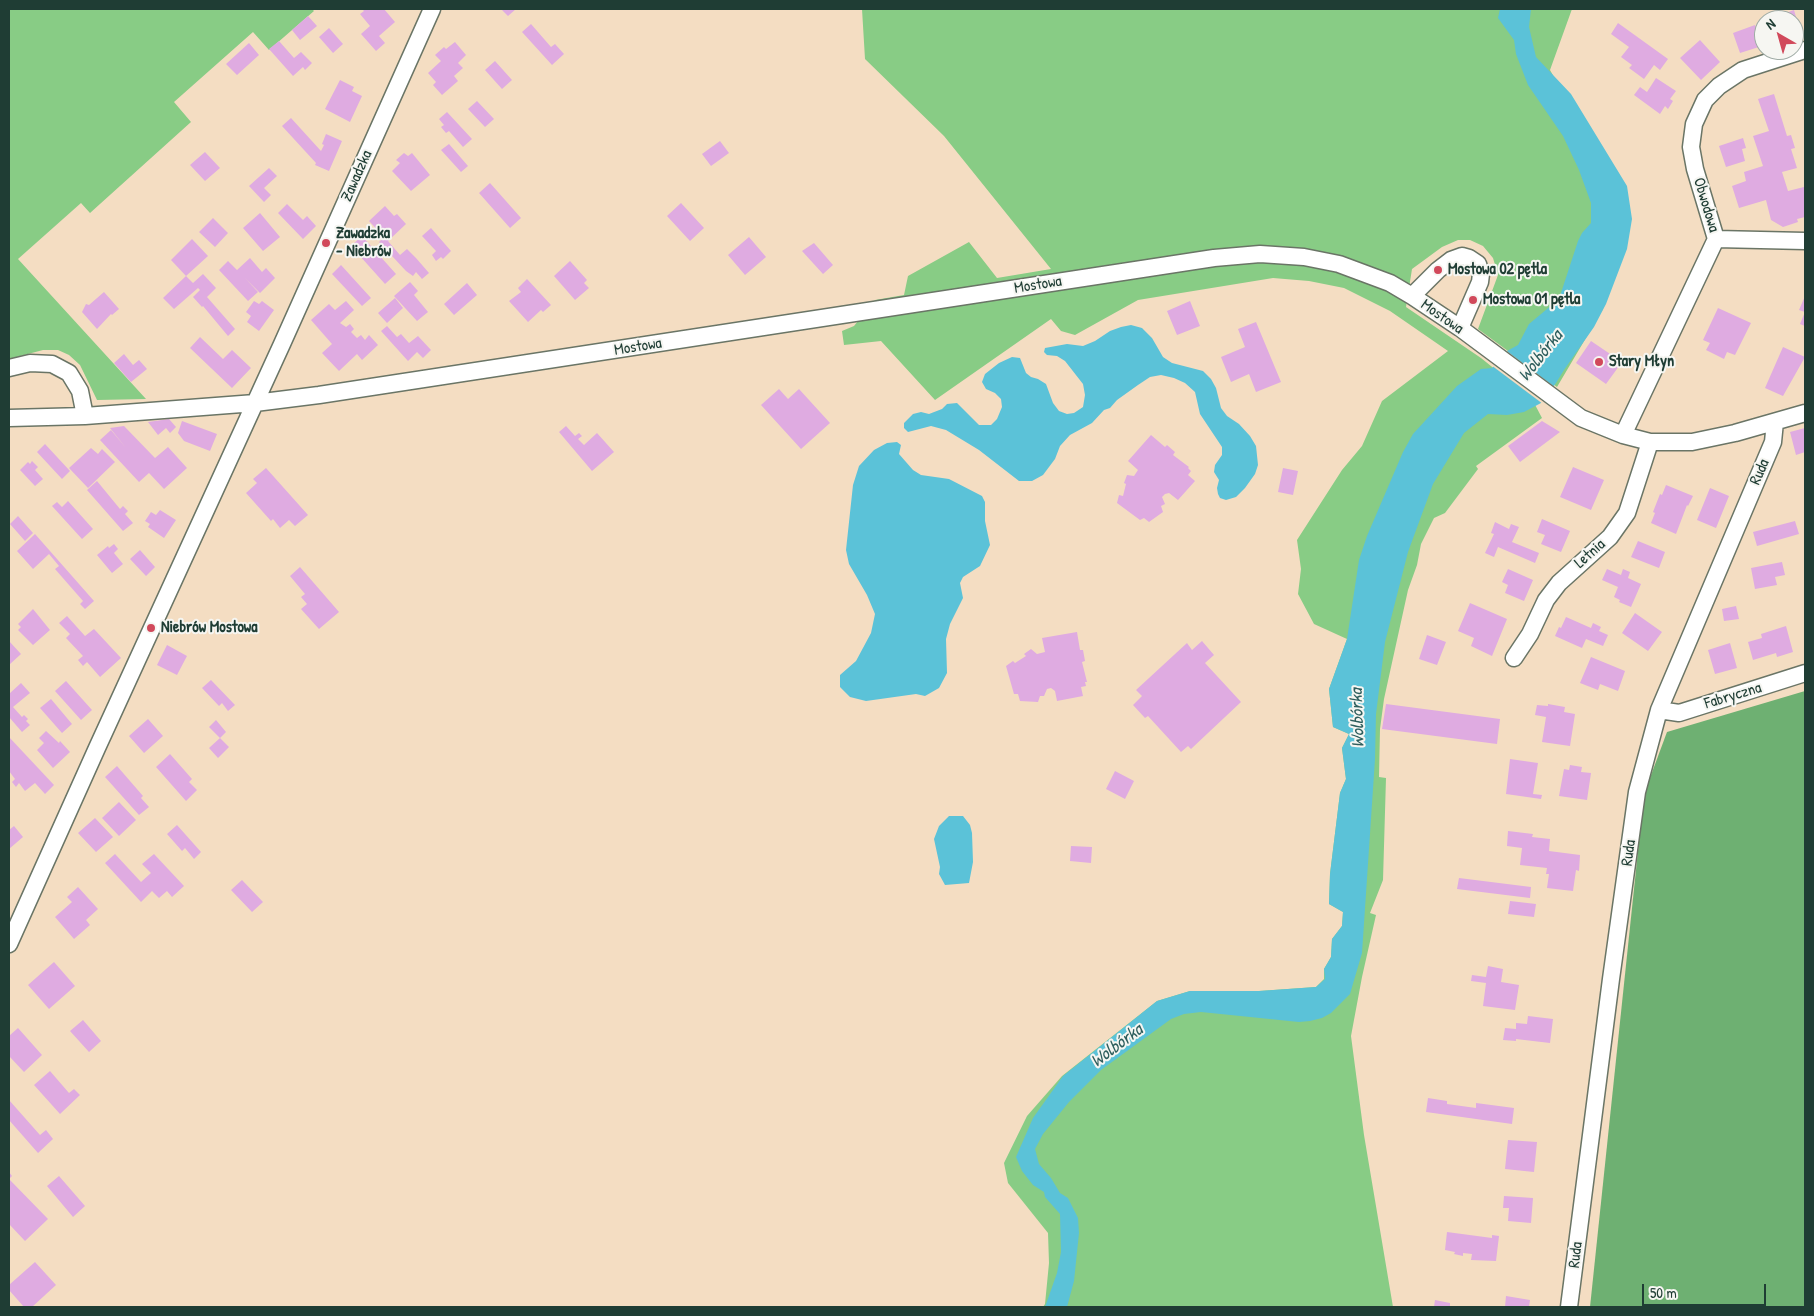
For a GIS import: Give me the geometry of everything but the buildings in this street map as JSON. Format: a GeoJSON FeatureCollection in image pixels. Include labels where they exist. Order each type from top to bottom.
{"type":"FeatureCollection","features":[{"type":"Feature","properties":{"kind":"street","name":"Zawadzka"},"geometry":{"type":"LineString","coordinates":[[9,944],[432,9]]}},
{"type":"Feature","properties":{"kind":"street","name":"Obwodowa"},"geometry":{"type":"LineString","coordinates":[[1623,435],[1716,239],[1695,169],[1691,147],[1694,124],[1705,100],[1719,86],[1743,70],[1805,50]]}},
{"type":"Feature","properties":{"kind":"street"},"geometry":{"type":"LineString","coordinates":[[1716,239],[1805,241]]}},
{"type":"Feature","properties":{"kind":"street","name":"Mostowa"},"geometry":{"type":"LineString","coordinates":[[9,418],[85,416],[320,396],[1214,258],[1260,254],[1304,257],[1339,264],[1390,284],[1412,296],[1460,328],[1581,418],[1623,435],[1650,442],[1692,442],[1735,434],[1805,413]]}},
{"type":"Feature","properties":{"kind":"street"},"geometry":{"type":"LineString","coordinates":[[1412,296],[1451,260],[1462,256],[1478,264],[1481,274],[1480,282],[1460,328]]}},
{"type":"Feature","properties":{"kind":"street"},"geometry":{"type":"LineString","coordinates":[[9,368],[30,363],[52,364],[69,373],[80,391],[85,416]]}},
{"type":"Feature","properties":{"kind":"street","name":"Ruda"},"geometry":{"type":"LineString","coordinates":[[1569,1307],[1637,792],[1659,710],[1773,442],[1775,422]]}},
{"type":"Feature","properties":{"kind":"street","name":"Letnia"},"geometry":{"type":"LineString","coordinates":[[1514,658],[1530,634],[1546,600],[1559,583],[1610,537],[1627,513],[1650,442]]}},
{"type":"Feature","properties":{"kind":"street","name":"Fabryczna"},"geometry":{"type":"LineString","coordinates":[[1659,710],[1679,713],[1805,673]]}},
{"type":"Feature","properties":{"kind":"green space"},"geometry":{"type":"Polygon","coordinates":[[[9,9],[312,9],[314,11],[269,50],[253,32],[174,102],[191,122],[90,213],[81,203],[18,259],[146,399],[97,400],[80,365],[69,355],[58,350],[43,350],[9,359],[9,9]]]}},
{"type":"Feature","properties":{"kind":"green space"},"geometry":{"type":"Polygon","coordinates":[[[862,9],[1572,9],[1550,70],[1619,193],[1603,309],[1557,387],[1478,329],[1498,275],[1493,258],[1483,246],[1470,240],[1458,240],[1442,247],[1412,269],[1406,307],[1481,358],[1532,399],[1542,418],[1476,466],[1478,469],[1445,513],[1434,518],[1421,544],[1417,565],[1408,590],[1384,699],[1380,729],[1379,777],[1386,778],[1383,880],[1370,913],[1376,915],[1351,1036],[1364,1135],[1393,1307],[1043,1307],[1045,1304],[1049,1263],[1048,1233],[1008,1183],[1004,1163],[1027,1116],[1062,1076],[1157,1001],[1190,991],[1259,991],[1316,987],[1324,979],[1324,969],[1331,957],[1332,939],[1342,926],[1343,912],[1329,904],[1330,874],[1340,793],[1346,779],[1342,748],[1349,734],[1333,727],[1329,689],[1347,639],[1314,624],[1298,594],[1301,569],[1297,540],[1342,470],[1362,446],[1382,401],[1448,351],[1390,311],[1344,288],[1309,281],[1273,278],[1138,300],[1075,335],[1061,331],[1051,319],[935,400],[881,341],[844,345],[842,331],[854,326],[875,300],[904,295],[908,276],[969,242],[997,278],[1051,269],[944,136],[865,59],[862,9]]]}},
{"type":"Feature","properties":{"kind":"green space"},"geometry":{"type":"Polygon","coordinates":[[[1805,691],[1805,1307],[1590,1307],[1644,794],[1667,732],[1805,691]]]}},
{"type":"Feature","properties":{"kind":"water","name":"Wolbórka"},"geometry":{"type":"Polygon","coordinates":[[[1500,9],[1531,9],[1529,27],[1536,57],[1571,94],[1627,186],[1632,219],[1627,249],[1606,304],[1594,327],[1541,403],[1524,412],[1507,415],[1488,414],[1464,433],[1433,484],[1408,552],[1385,642],[1376,714],[1375,759],[1362,953],[1350,994],[1331,1013],[1310,1021],[1299,1022],[1201,1012],[1184,1014],[1171,1019],[1101,1070],[1069,1102],[1043,1134],[1035,1149],[1039,1164],[1051,1178],[1060,1193],[1068,1198],[1078,1218],[1079,1233],[1074,1281],[1067,1307],[1045,1307],[1057,1273],[1061,1252],[1060,1214],[1045,1197],[1044,1192],[1033,1185],[1022,1171],[1016,1157],[1033,1118],[1063,1076],[1157,1001],[1190,991],[1259,991],[1316,987],[1325,979],[1324,969],[1331,957],[1332,939],[1342,926],[1343,912],[1329,904],[1330,874],[1340,793],[1346,779],[1342,748],[1349,734],[1333,727],[1329,689],[1347,639],[1359,560],[1367,536],[1403,452],[1413,434],[1457,386],[1481,369],[1492,368],[1507,351],[1518,345],[1529,324],[1559,299],[1578,241],[1591,223],[1591,203],[1579,170],[1563,136],[1528,85],[1516,54],[1514,40],[1498,18],[1500,9]]]}},
{"type":"Feature","properties":{"kind":"water"},"geometry":{"type":"Polygon","coordinates":[[[1131,325],[1142,328],[1152,338],[1163,357],[1172,363],[1203,371],[1216,388],[1221,408],[1227,416],[1239,424],[1250,436],[1256,446],[1258,465],[1255,474],[1236,497],[1226,500],[1220,498],[1218,494],[1219,480],[1214,472],[1215,465],[1222,455],[1222,447],[1200,414],[1195,392],[1185,383],[1161,375],[1150,377],[1117,400],[1110,408],[1104,410],[1092,423],[1070,435],[1060,446],[1055,459],[1043,475],[1032,481],[1019,481],[979,450],[946,430],[931,426],[908,432],[904,428],[904,423],[913,414],[921,412],[929,414],[942,409],[947,404],[957,403],[979,425],[991,425],[997,419],[1002,407],[1001,399],[995,393],[986,389],[982,382],[985,374],[999,363],[1012,357],[1020,358],[1026,373],[1046,384],[1053,403],[1059,411],[1067,414],[1074,413],[1083,407],[1085,395],[1083,384],[1065,361],[1057,356],[1047,355],[1044,352],[1045,348],[1067,344],[1083,346],[1110,331],[1131,325]]]}},
{"type":"Feature","properties":{"kind":"water"},"geometry":{"type":"Polygon","coordinates":[[[897,442],[901,445],[899,454],[913,470],[921,475],[949,479],[982,496],[985,502],[985,521],[990,545],[980,566],[963,577],[960,583],[963,598],[950,624],[946,639],[947,673],[939,688],[925,696],[916,694],[866,701],[850,697],[840,687],[840,675],[856,661],[871,633],[875,614],[867,595],[849,564],[846,550],[853,485],[859,466],[874,450],[887,443],[897,442]]]}},
{"type":"Feature","properties":{"kind":"water"},"geometry":{"type":"Polygon","coordinates":[[[949,816],[963,816],[970,825],[973,862],[969,883],[945,885],[939,874],[940,867],[934,839],[939,826],[949,816]]]}},
{"type":"Feature","properties":{"kind":"pier"},"geometry":{"type":"Polygon","coordinates":[[[1504,349],[1556,388],[1543,404],[1491,365],[1504,349]]]}},
{"type":"Feature","properties":{"kind":"place","name":"Zawadzka - Niebrów"},"geometry":{"type":"Point","coordinates":[326,243]}},
{"type":"Feature","properties":{"kind":"place","name":"Mostowa 02 pętla"},"geometry":{"type":"Point","coordinates":[1438,270]}},
{"type":"Feature","properties":{"kind":"place","name":"Mostowa 01 pętla"},"geometry":{"type":"Point","coordinates":[1473,300]}},
{"type":"Feature","properties":{"kind":"place","name":"Stary Młyn"},"geometry":{"type":"Point","coordinates":[1599,362]}},
{"type":"Feature","properties":{"kind":"place","name":"Niebrów Mostowa"},"geometry":{"type":"Point","coordinates":[151,628]}}]}
